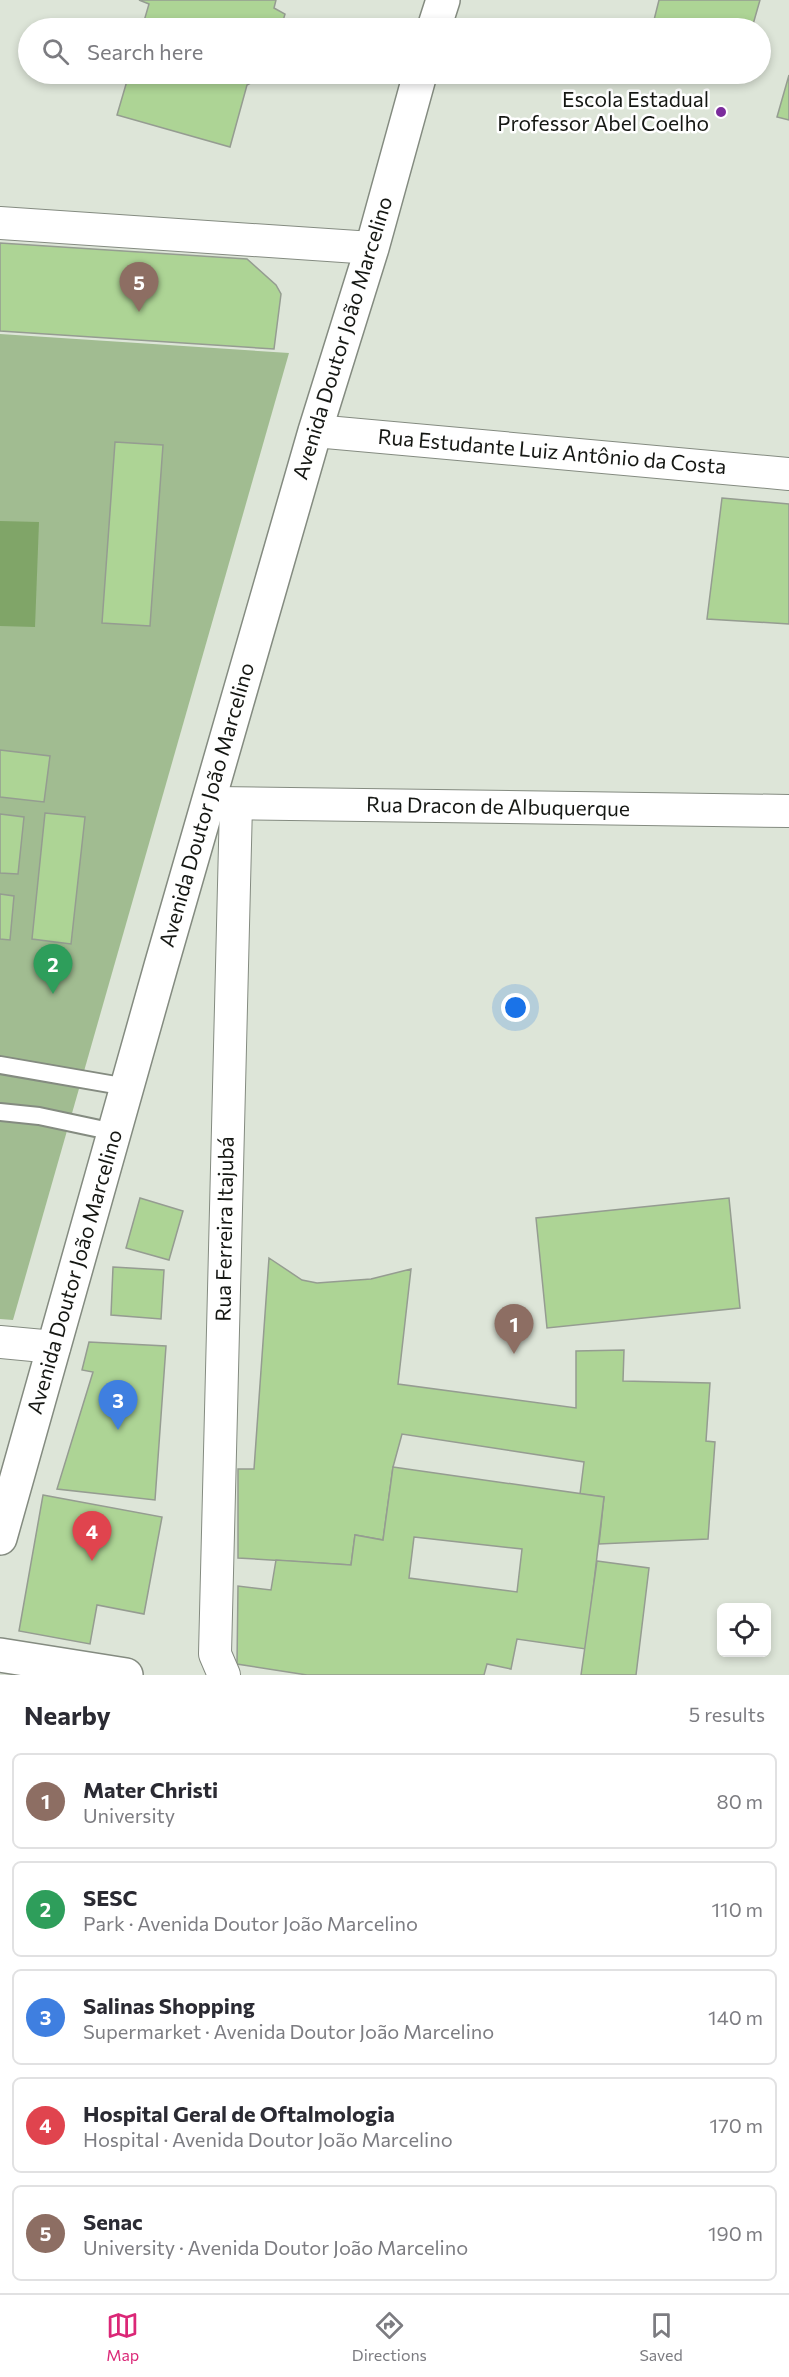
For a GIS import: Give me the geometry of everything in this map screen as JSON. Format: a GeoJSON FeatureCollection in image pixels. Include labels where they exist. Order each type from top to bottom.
{"type":"FeatureCollection","features":[{"type":"Feature","properties":{"kind":"street"},"geometry":{"type":"LineString","coordinates":[[437,18],[443,0]]}},
{"type":"Feature","properties":{"kind":"street","name":"Avenida Doutor João Marcelino"},"geometry":{"type":"LineString","coordinates":[[0,1538],[127,1087],[222,803],[315,430],[372,248],[417,84]]}},
{"type":"Feature","properties":{"kind":"street"},"geometry":{"type":"LineString","coordinates":[[0,222],[372,248]]}},
{"type":"Feature","properties":{"kind":"street","name":"Rua Estudante Luiz Antônio da Costa"},"geometry":{"type":"LineString","coordinates":[[315,430],[789,474]]}},
{"type":"Feature","properties":{"kind":"street","name":"Rua Dracon de Albuquerque"},"geometry":{"type":"LineString","coordinates":[[222,803],[789,811]]}},
{"type":"Feature","properties":{"kind":"street","name":"Rua Ferreira Itajubá"},"geometry":{"type":"LineString","coordinates":[[215,1668],[222,803]]}},
{"type":"Feature","properties":{"kind":"street"},"geometry":{"type":"LineString","coordinates":[[0,1342],[54,1347]]}},
{"type":"Feature","properties":{"kind":"street"},"geometry":{"type":"LineString","coordinates":[[0,1654],[126,1675]]}},
{"type":"Feature","properties":{"kind":"lane"},"geometry":{"type":"LineString","coordinates":[[0,1065],[127,1087]]}},
{"type":"Feature","properties":{"kind":"lane"},"geometry":{"type":"LineString","coordinates":[[0,1112],[39,1116],[114,1132]]}},
{"type":"Feature","properties":{"kind":"shaded area"},"geometry":{"type":"Polygon","coordinates":[[[0,334],[289,353],[13,1320],[0,1319],[0,334]]]}},
{"type":"Feature","properties":{"kind":"shaded area"},"geometry":{"type":"Polygon","coordinates":[[[0,521],[39,522],[35,627],[0,626],[0,521]]]}},
{"type":"Feature","properties":{"kind":"building"},"geometry":{"type":"Polygon","coordinates":[[[139,0],[276,0],[274,8],[285,14],[284,18],[145,18],[149,4],[139,0]]]}},
{"type":"Feature","properties":{"kind":"building"},"geometry":{"type":"Polygon","coordinates":[[[659,0],[760,0],[755,18],[654,18],[659,0]]]}},
{"type":"Feature","properties":{"kind":"building"},"geometry":{"type":"Polygon","coordinates":[[[789,75],[789,120],[777,117],[789,75]]]}},
{"type":"Feature","properties":{"kind":"building"},"geometry":{"type":"Polygon","coordinates":[[[126,84],[249,84],[230,147],[117,115],[126,84]]]}},
{"type":"Feature","properties":{"kind":"building"},"geometry":{"type":"Polygon","coordinates":[[[0,243],[247,259],[276,285],[281,294],[274,349],[0,331],[0,243]]]}},
{"type":"Feature","properties":{"kind":"building"},"geometry":{"type":"Polygon","coordinates":[[[115,442],[163,445],[150,626],[102,623],[115,442]]]}},
{"type":"Feature","properties":{"kind":"building"},"geometry":{"type":"Polygon","coordinates":[[[722,498],[789,504],[789,624],[707,619],[722,498]]]}},
{"type":"Feature","properties":{"kind":"building"},"geometry":{"type":"Polygon","coordinates":[[[0,750],[50,756],[44,802],[0,797],[0,750]]]}},
{"type":"Feature","properties":{"kind":"building"},"geometry":{"type":"Polygon","coordinates":[[[45,813],[85,817],[71,944],[32,939],[45,813]]]}},
{"type":"Feature","properties":{"kind":"building"},"geometry":{"type":"Polygon","coordinates":[[[0,814],[24,817],[18,874],[0,873],[0,814]]]}},
{"type":"Feature","properties":{"kind":"building"},"geometry":{"type":"Polygon","coordinates":[[[0,894],[14,896],[10,940],[0,939],[0,894]]]}},
{"type":"Feature","properties":{"kind":"building"},"geometry":{"type":"Polygon","coordinates":[[[140,1198],[183,1211],[169,1260],[126,1248],[140,1198]]]}},
{"type":"Feature","properties":{"kind":"building"},"geometry":{"type":"Polygon","coordinates":[[[729,1198],[740,1308],[547,1328],[536,1218],[729,1198]]]}},
{"type":"Feature","properties":{"kind":"building"},"geometry":{"type":"Polygon","coordinates":[[[269,1258],[302,1280],[317,1283],[371,1279],[411,1269],[398,1384],[576,1408],[576,1351],[624,1350],[623,1381],[710,1383],[706,1441],[715,1442],[708,1539],[599,1544],[604,1497],[580,1494],[584,1462],[402,1434],[393,1467],[383,1540],[355,1535],[351,1565],[238,1558],[238,1469],[254,1469],[269,1258]]]}},
{"type":"Feature","properties":{"kind":"building"},"geometry":{"type":"Polygon","coordinates":[[[113,1267],[164,1270],[161,1319],[111,1315],[113,1267]]]}},
{"type":"Feature","properties":{"kind":"building"},"geometry":{"type":"Polygon","coordinates":[[[89,1342],[166,1346],[155,1500],[57,1489],[93,1372],[82,1370],[89,1342]]]}},
{"type":"Feature","properties":{"kind":"building"},"geometry":{"type":"Polygon","coordinates":[[[393,1467],[604,1497],[586,1649],[517,1639],[511,1669],[487,1664],[484,1675],[307,1675],[237,1664],[238,1586],[271,1590],[276,1560],[351,1565],[355,1535],[383,1540],[393,1467]],[[414,1537],[409,1578],[517,1592],[522,1549],[414,1537]]]}},
{"type":"Feature","properties":{"kind":"building"},"geometry":{"type":"Polygon","coordinates":[[[43,1495],[162,1517],[144,1614],[97,1605],[90,1644],[19,1631],[43,1495]]]}},
{"type":"Feature","properties":{"kind":"building"},"geometry":{"type":"Polygon","coordinates":[[[597,1561],[649,1568],[636,1675],[581,1675],[597,1561]]]}},
{"type":"Feature","properties":{"kind":"place","name":"Escola Estadual Professor Abel Coelho"},"geometry":{"type":"Point","coordinates":[721,112]}},
{"type":"Feature","properties":{"kind":"place","name":"Senac"},"geometry":{"type":"Point","coordinates":[139,312]}},
{"type":"Feature","properties":{"kind":"place","name":"SESC"},"geometry":{"type":"Point","coordinates":[53,994]}},
{"type":"Feature","properties":{"kind":"place","name":"Mater Christi"},"geometry":{"type":"Point","coordinates":[514,1354]}},
{"type":"Feature","properties":{"kind":"place","name":"Salinas Shopping"},"geometry":{"type":"Point","coordinates":[118,1430]}},
{"type":"Feature","properties":{"kind":"place","name":"Hospital Geral de Oftalmologia"},"geometry":{"type":"Point","coordinates":[92,1561]}}]}
